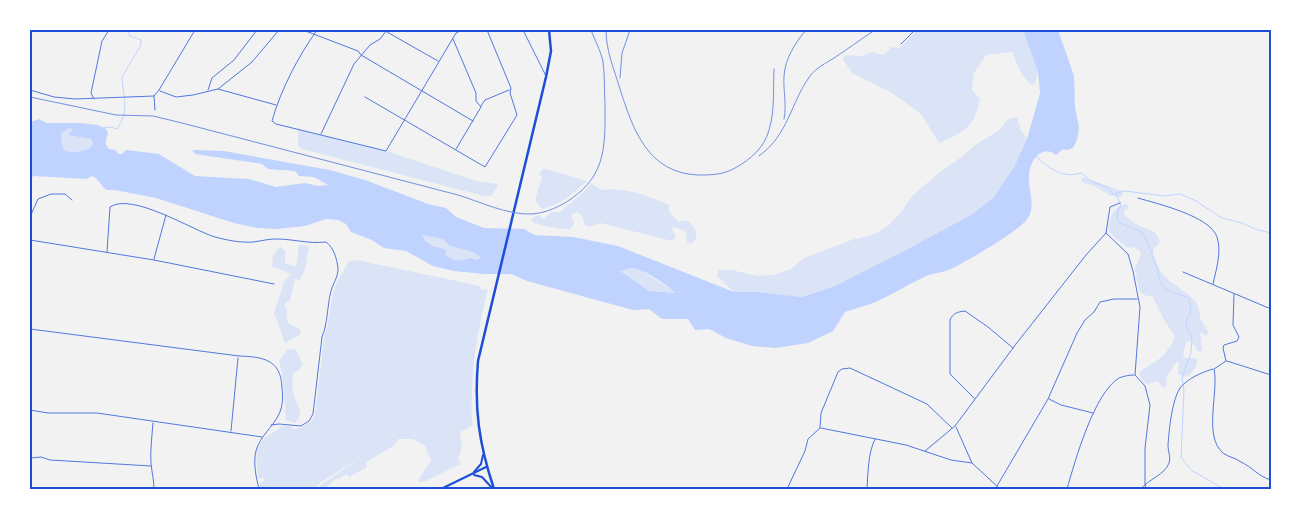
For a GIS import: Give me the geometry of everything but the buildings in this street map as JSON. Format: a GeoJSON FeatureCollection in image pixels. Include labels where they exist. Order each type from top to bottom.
{"type":"FeatureCollection","features":[{"type":"Feature","properties":{"kind":"highway"},"geometry":{"type":"LineString","coordinates":[[493,489],[483,455],[476,407],[478,361],[546,77],[551,51],[549,30]]}},
{"type":"Feature","properties":{"kind":"main road"},"geometry":{"type":"LineString","coordinates":[[472,475],[481,464],[483,455]]}},
{"type":"Feature","properties":{"kind":"main road"},"geometry":{"type":"LineString","coordinates":[[441,489],[486,468]]}},
{"type":"Feature","properties":{"kind":"main road"},"geometry":{"type":"LineString","coordinates":[[472,475],[482,476],[493,489]]}},
{"type":"Feature","properties":{"kind":"street"},"geometry":{"type":"LineString","coordinates":[[94,99],[91,93],[102,41],[108,30]]}},
{"type":"Feature","properties":{"kind":"street"},"geometry":{"type":"LineString","coordinates":[[155,110],[154,96],[195,30]]}},
{"type":"Feature","properties":{"kind":"street"},"geometry":{"type":"LineString","coordinates":[[208,91],[212,78],[234,60],[257,30]]}},
{"type":"Feature","properties":{"kind":"street"},"geometry":{"type":"LineString","coordinates":[[218,89],[252,62],[278,30]]}},
{"type":"Feature","properties":{"kind":"street"},"geometry":{"type":"LineString","coordinates":[[304,30],[358,51],[361,55],[421,92],[473,121]]}},
{"type":"Feature","properties":{"kind":"street"},"geometry":{"type":"LineString","coordinates":[[318,30],[304,50],[276,105],[272,121],[276,124],[386,151],[456,33],[462,30]]}},
{"type":"Feature","properties":{"kind":"street"},"geometry":{"type":"LineString","coordinates":[[451,30],[456,33]]}},
{"type":"Feature","properties":{"kind":"street"},"geometry":{"type":"LineString","coordinates":[[364,97],[486,166],[517,114],[510,89],[487,30]]}},
{"type":"Feature","properties":{"kind":"street"},"geometry":{"type":"LineString","coordinates":[[523,30],[546,77]]}},
{"type":"Feature","properties":{"kind":"street"},"geometry":{"type":"LineString","coordinates":[[901,44],[915,30]]}},
{"type":"Feature","properties":{"kind":"street"},"geometry":{"type":"LineString","coordinates":[[320,135],[354,64],[387,31],[439,62]]}},
{"type":"Feature","properties":{"kind":"street"},"geometry":{"type":"LineString","coordinates":[[453,39],[476,94],[476,101],[481,107]]}},
{"type":"Feature","properties":{"kind":"street"},"geometry":{"type":"LineString","coordinates":[[159,90],[176,97],[218,89],[276,105]]}},
{"type":"Feature","properties":{"kind":"street"},"geometry":{"type":"LineString","coordinates":[[456,150],[486,100],[510,89]]}},
{"type":"Feature","properties":{"kind":"street"},"geometry":{"type":"LineString","coordinates":[[30,90],[54,97],[94,99],[154,96]]}},
{"type":"Feature","properties":{"kind":"street"},"geometry":{"type":"LineString","coordinates":[[30,217],[38,199],[51,194],[65,194],[72,200]]}},
{"type":"Feature","properties":{"kind":"street"},"geometry":{"type":"LineString","coordinates":[[1138,198],[1188,214],[1214,231],[1218,242],[1218,249],[1213,284]]}},
{"type":"Feature","properties":{"kind":"street"},"geometry":{"type":"LineString","coordinates":[[925,451],[955,426],[1013,348],[1086,255],[1106,233],[1110,207],[1120,203]]}},
{"type":"Feature","properties":{"kind":"street"},"geometry":{"type":"LineString","coordinates":[[107,252],[110,207],[115,204],[130,204],[166,215],[213,236],[235,242],[275,239],[297,240],[312,244],[326,242],[332,247],[338,271],[331,290],[325,318],[326,328],[322,336],[313,414],[301,426],[271,425]]}},
{"type":"Feature","properties":{"kind":"street"},"geometry":{"type":"LineString","coordinates":[[154,260],[166,215]]}},
{"type":"Feature","properties":{"kind":"street"},"geometry":{"type":"LineString","coordinates":[[1106,233],[1128,254],[1140,307],[1135,375],[1145,386],[1150,405],[1145,448],[1144,484],[1146,489]]}},
{"type":"Feature","properties":{"kind":"street"},"geometry":{"type":"LineString","coordinates":[[30,240],[154,260],[274,284]]}},
{"type":"Feature","properties":{"kind":"street"},"geometry":{"type":"LineString","coordinates":[[1183,272],[1271,309]]}},
{"type":"Feature","properties":{"kind":"street"},"geometry":{"type":"LineString","coordinates":[[1226,361],[1224,345],[1237,341],[1239,337],[1233,325],[1234,294]]}},
{"type":"Feature","properties":{"kind":"street"},"geometry":{"type":"LineString","coordinates":[[997,486],[1048,399],[1077,333],[1085,320],[1094,312],[1100,302],[1114,299],[1138,299]]}},
{"type":"Feature","properties":{"kind":"street"},"geometry":{"type":"LineString","coordinates":[[974,399],[950,374],[950,320],[953,315],[965,311],[1013,348]]}},
{"type":"Feature","properties":{"kind":"street"},"geometry":{"type":"LineString","coordinates":[[30,329],[255,357],[269,361],[278,368],[282,381],[283,397],[278,416],[262,437],[255,453],[254,463],[259,489]]}},
{"type":"Feature","properties":{"kind":"street"},"geometry":{"type":"LineString","coordinates":[[231,432],[239,356]]}},
{"type":"Feature","properties":{"kind":"street"},"geometry":{"type":"LineString","coordinates":[[1141,489],[1144,484],[1166,470],[1170,461],[1168,448],[1170,425],[1179,390],[1195,377],[1214,369],[1226,361]]}},
{"type":"Feature","properties":{"kind":"street"},"geometry":{"type":"LineString","coordinates":[[1226,361],[1271,375]]}},
{"type":"Feature","properties":{"kind":"street"},"geometry":{"type":"LineString","coordinates":[[786,489],[805,451],[808,439],[820,428],[826,399],[838,372],[842,369],[850,368],[927,404],[952,428]]}},
{"type":"Feature","properties":{"kind":"street"},"geometry":{"type":"LineString","coordinates":[[1214,369],[1215,399],[1211,418],[1218,447],[1224,454],[1242,462],[1264,478],[1271,480]]}},
{"type":"Feature","properties":{"kind":"street"},"geometry":{"type":"LineString","coordinates":[[1068,489],[1084,437],[1106,392],[1118,379],[1127,375],[1135,375]]}},
{"type":"Feature","properties":{"kind":"street"},"geometry":{"type":"LineString","coordinates":[[1048,399],[1067,407],[1094,414]]}},
{"type":"Feature","properties":{"kind":"street"},"geometry":{"type":"LineString","coordinates":[[30,410],[48,413],[97,413],[262,437]]}},
{"type":"Feature","properties":{"kind":"street"},"geometry":{"type":"LineString","coordinates":[[153,422],[152,466],[154,488],[185,489]]}},
{"type":"Feature","properties":{"kind":"street"},"geometry":{"type":"LineString","coordinates":[[955,426],[972,463],[1000,489]]}},
{"type":"Feature","properties":{"kind":"street"},"geometry":{"type":"LineString","coordinates":[[820,428],[876,438],[906,445],[951,460],[972,463]]}},
{"type":"Feature","properties":{"kind":"street"},"geometry":{"type":"LineString","coordinates":[[867,489],[871,453],[876,438]]}},
{"type":"Feature","properties":{"kind":"street"},"geometry":{"type":"LineString","coordinates":[[30,458],[152,466]]}},
{"type":"Feature","properties":{"kind":"shaded area"},"geometry":{"type":"Polygon","coordinates":[[[917,30],[1023,30],[1038,72],[1035,83],[1031,85],[1022,75],[1012,52],[986,55],[974,73],[972,90],[980,99],[971,123],[962,132],[939,143],[921,114],[892,93],[852,73],[843,59],[845,55],[863,56],[871,52],[884,55],[891,47],[900,48],[917,30]]]}},
{"type":"Feature","properties":{"kind":"shaded area"},"geometry":{"type":"Polygon","coordinates":[[[1017,117],[1021,130],[1027,139],[1014,167],[994,197],[971,215],[900,253],[835,286],[802,297],[756,292],[734,292],[717,276],[719,270],[732,270],[757,276],[773,275],[791,269],[804,258],[851,240],[875,234],[888,226],[913,195],[941,171],[975,145],[998,131],[1008,119],[1017,117]]]}},
{"type":"Feature","properties":{"kind":"shaded area"},"geometry":{"type":"Polygon","coordinates":[[[70,128],[72,129],[68,135],[91,139],[93,144],[91,147],[81,151],[65,151],[62,145],[61,133],[70,128]]]}},
{"type":"Feature","properties":{"kind":"shaded area"},"geometry":{"type":"Polygon","coordinates":[[[298,129],[386,151],[476,181],[497,184],[497,188],[491,196],[484,196],[302,149],[298,146],[298,129]]]}},
{"type":"Feature","properties":{"kind":"shaded area"},"geometry":{"type":"Polygon","coordinates":[[[542,169],[587,181],[561,201],[542,209],[535,200],[542,177],[539,175],[542,169]]]}},
{"type":"Feature","properties":{"kind":"shaded area"},"geometry":{"type":"Polygon","coordinates":[[[1082,177],[1122,191],[1123,194],[1120,197],[1111,196],[1094,186],[1082,182],[1082,177]]]}},
{"type":"Feature","properties":{"kind":"shaded area"},"geometry":{"type":"Polygon","coordinates":[[[591,183],[601,190],[627,191],[644,195],[669,205],[669,211],[678,222],[686,220],[693,226],[696,239],[691,244],[687,242],[686,231],[675,227],[672,229],[676,236],[672,241],[600,223],[590,227],[585,225],[582,216],[577,212],[571,215],[574,223],[570,230],[543,226],[531,221],[539,215],[543,219],[552,212],[560,212],[585,191],[591,183]]]}},
{"type":"Feature","properties":{"kind":"shaded area"},"geometry":{"type":"Polygon","coordinates":[[[1126,204],[1129,207],[1124,211],[1124,215],[1138,225],[1152,231],[1159,238],[1160,243],[1154,248],[1153,255],[1160,271],[1168,280],[1197,303],[1201,320],[1209,333],[1206,336],[1200,332],[1202,349],[1200,352],[1197,351],[1190,341],[1186,342],[1183,355],[1185,358],[1198,359],[1195,368],[1189,376],[1184,377],[1178,374],[1179,363],[1176,362],[1167,376],[1166,387],[1163,388],[1158,381],[1147,384],[1139,374],[1169,349],[1175,337],[1153,297],[1140,292],[1135,267],[1141,255],[1139,250],[1132,247],[1128,248],[1108,230],[1115,210],[1121,205],[1126,204]]]}},
{"type":"Feature","properties":{"kind":"shaded area"},"geometry":{"type":"Polygon","coordinates":[[[422,235],[443,239],[450,246],[482,257],[477,260],[471,258],[464,261],[455,261],[434,245],[428,245],[424,242],[422,235]]]}},
{"type":"Feature","properties":{"kind":"shaded area"},"geometry":{"type":"Polygon","coordinates":[[[301,244],[309,247],[305,269],[300,280],[295,279],[290,301],[286,302],[284,306],[287,308],[289,323],[299,328],[301,334],[285,343],[274,313],[284,282],[291,274],[272,266],[273,255],[280,247],[285,250],[285,263],[296,267],[299,246],[301,244]]]}},
{"type":"Feature","properties":{"kind":"shaded area"},"geometry":{"type":"Polygon","coordinates":[[[357,260],[480,286],[482,290],[488,289],[475,357],[472,391],[472,426],[460,432],[462,448],[458,458],[461,464],[421,483],[418,480],[431,461],[425,446],[413,439],[398,439],[395,445],[366,462],[367,467],[349,477],[347,474],[335,479],[325,489],[317,489],[362,457],[321,482],[315,489],[261,489],[259,484],[264,481],[263,477],[259,479],[257,463],[259,446],[262,441],[281,426],[292,426],[292,429],[305,426],[315,415],[324,337],[334,289],[349,261],[357,260]]]}},
{"type":"Feature","properties":{"kind":"shaded area"},"geometry":{"type":"Polygon","coordinates":[[[632,268],[639,269],[677,293],[649,291],[619,271],[632,268]]]}},
{"type":"Feature","properties":{"kind":"shaded area"},"geometry":{"type":"Polygon","coordinates":[[[288,349],[296,350],[303,364],[298,371],[294,372],[292,379],[292,386],[300,412],[295,423],[286,420],[282,372],[279,361],[288,349]]]}},
{"type":"Feature","properties":{"kind":"water"},"geometry":{"type":"Polygon","coordinates":[[[1023,30],[1058,30],[1074,76],[1075,107],[1079,128],[1077,140],[1073,148],[1063,149],[1056,155],[1045,151],[1034,160],[1029,177],[1032,203],[1028,218],[1015,230],[951,269],[925,276],[871,304],[845,312],[833,331],[808,343],[775,348],[752,346],[726,338],[709,329],[695,330],[688,319],[662,319],[649,309],[633,310],[527,281],[511,274],[454,271],[433,266],[406,251],[384,248],[372,240],[351,232],[346,224],[338,220],[326,219],[305,226],[277,229],[257,228],[234,223],[156,198],[107,190],[96,178],[91,176],[87,179],[34,176],[30,178],[30,122],[40,119],[46,123],[98,125],[106,129],[108,133],[106,144],[109,149],[115,150],[119,154],[126,150],[159,154],[195,176],[249,179],[276,187],[305,183],[318,186],[328,185],[314,177],[299,176],[295,171],[268,169],[262,164],[195,154],[192,150],[224,151],[330,170],[365,180],[428,204],[446,208],[456,217],[484,228],[524,229],[535,235],[573,237],[618,246],[734,292],[756,292],[802,297],[835,286],[900,253],[971,215],[994,197],[1014,167],[1027,139],[1040,93],[1038,72],[1023,30]],[[70,128],[61,133],[62,145],[65,151],[81,151],[91,147],[93,144],[91,139],[68,135],[72,130],[70,128]],[[422,235],[432,245],[446,250],[445,254],[455,260],[471,258],[477,260],[481,257],[472,252],[450,246],[443,239],[422,235]],[[632,268],[620,271],[649,291],[676,293],[643,271],[632,268]]]}},
{"type":"Feature","properties":{"kind":"waterway"},"geometry":{"type":"LineString","coordinates":[[103,128],[117,129],[121,122],[125,109],[122,77],[141,45],[141,40],[130,36],[127,30]]}},
{"type":"Feature","properties":{"kind":"waterway"},"geometry":{"type":"LineString","coordinates":[[1036,156],[1056,171],[1068,175],[1081,173],[1091,181],[1109,188],[1113,194],[1125,191],[1164,196],[1180,194],[1196,201],[1222,218],[1271,233]]}},
{"type":"Feature","properties":{"kind":"waterway"},"geometry":{"type":"LineString","coordinates":[[1116,194],[1121,205],[1117,219],[1124,225],[1140,231],[1144,235],[1155,261],[1161,284],[1170,292],[1189,299],[1191,312],[1186,321],[1192,338],[1191,353],[1182,378],[1184,391],[1181,457],[1191,470],[1224,489]]}},
{"type":"Feature","properties":{"kind":"railway"},"geometry":{"type":"LineString","coordinates":[[30,97],[116,115],[153,116],[458,195],[504,210],[532,214],[547,211],[571,199],[592,179],[602,157],[605,132],[604,67],[591,30]]}},
{"type":"Feature","properties":{"kind":"railway"},"geometry":{"type":"LineString","coordinates":[[606,30],[611,60],[637,134],[655,158],[681,172],[698,175],[721,173],[741,165],[756,152],[764,142],[771,123],[774,69]]}},
{"type":"Feature","properties":{"kind":"railway"},"geometry":{"type":"LineString","coordinates":[[620,78],[622,53],[630,30]]}},
{"type":"Feature","properties":{"kind":"railway"},"geometry":{"type":"LineString","coordinates":[[784,119],[784,76],[786,63],[794,46],[806,30]]}},
{"type":"Feature","properties":{"kind":"railway"},"geometry":{"type":"LineString","coordinates":[[759,156],[777,138],[812,73],[875,30]]}}]}
